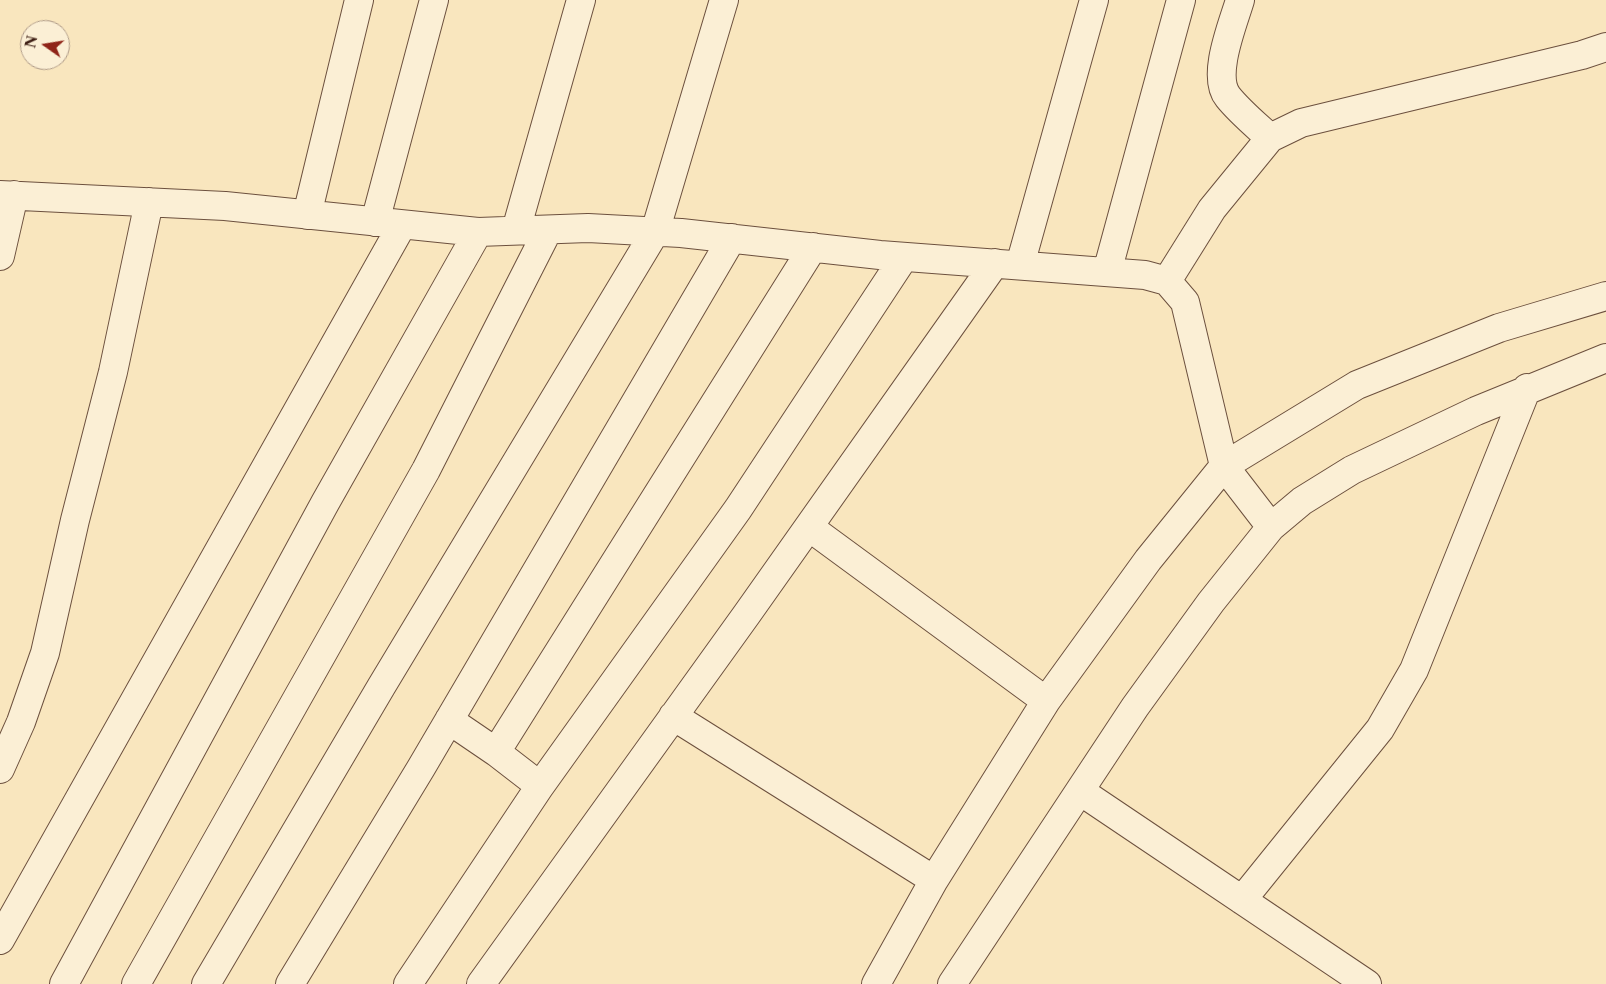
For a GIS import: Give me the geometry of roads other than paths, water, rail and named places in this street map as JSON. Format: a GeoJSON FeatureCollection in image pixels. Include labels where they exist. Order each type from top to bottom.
{"type":"FeatureCollection","features":[{"type":"Feature","properties":{"kind":"street"},"geometry":{"type":"LineString","coordinates":[[307,215],[359,0]]}},
{"type":"Feature","properties":{"kind":"street"},"geometry":{"type":"LineString","coordinates":[[375,222],[434,0]]}},
{"type":"Feature","properties":{"kind":"street"},"geometry":{"type":"LineString","coordinates":[[516,230],[581,0]]}},
{"type":"Feature","properties":{"kind":"street"},"geometry":{"type":"LineString","coordinates":[[206,984],[380,687],[655,232],[724,0]]}},
{"type":"Feature","properties":{"kind":"street"},"geometry":{"type":"LineString","coordinates":[[481,984],[809,527],[1007,264],[1094,0]]}},
{"type":"Feature","properties":{"kind":"street"},"geometry":{"type":"LineString","coordinates":[[1107,272],[1182,0]]}},
{"type":"Feature","properties":{"kind":"street"},"geometry":{"type":"LineString","coordinates":[[1240,0],[1226,49],[1221,79],[1227,96],[1270,138]]}},
{"type":"Feature","properties":{"kind":"street"},"geometry":{"type":"LineString","coordinates":[[1168,281],[1212,210],[1270,138],[1301,123],[1582,55],[1606,47]]}},
{"type":"Feature","properties":{"kind":"street"},"geometry":{"type":"LineString","coordinates":[[0,256],[7,195],[225,206],[478,232],[588,228],[655,232],[732,238],[904,257],[1144,275],[1168,281],[1185,302],[1224,466],[1271,527]]}},
{"type":"Feature","properties":{"kind":"street"},"geometry":{"type":"LineString","coordinates":[[0,769],[21,722],[44,653],[75,520],[113,372],[149,202]]}},
{"type":"Feature","properties":{"kind":"street"},"geometry":{"type":"LineString","coordinates":[[0,940],[402,225]]}},
{"type":"Feature","properties":{"kind":"street"},"geometry":{"type":"LineString","coordinates":[[136,984],[426,470],[548,230]]}},
{"type":"Feature","properties":{"kind":"street"},"geometry":{"type":"LineString","coordinates":[[64,984],[325,503],[478,232]]}},
{"type":"Feature","properties":{"kind":"street"},"geometry":{"type":"LineString","coordinates":[[290,984],[449,720],[732,238]]}},
{"type":"Feature","properties":{"kind":"street"},"geometry":{"type":"LineString","coordinates":[[496,752],[813,247]]}},
{"type":"Feature","properties":{"kind":"street"},"geometry":{"type":"LineString","coordinates":[[408,984],[540,786],[738,509],[904,257]]}},
{"type":"Feature","properties":{"kind":"street"},"geometry":{"type":"LineString","coordinates":[[876,984],[934,880],[1046,701],[1148,560],[1224,466],[1357,385],[1499,328],[1606,296]]}},
{"type":"Feature","properties":{"kind":"street"},"geometry":{"type":"LineString","coordinates":[[952,984],[1135,707],[1211,602],[1271,527],[1302,501],[1352,470],[1527,388],[1606,358]]}},
{"type":"Feature","properties":{"kind":"street"},"geometry":{"type":"LineString","coordinates":[[1242,900],[1327,798],[1380,729],[1414,670],[1527,388]]}},
{"type":"Feature","properties":{"kind":"street"},"geometry":{"type":"LineString","coordinates":[[809,527],[1046,701]]}},
{"type":"Feature","properties":{"kind":"street"},"geometry":{"type":"LineString","coordinates":[[674,716],[934,880]]}},
{"type":"Feature","properties":{"kind":"street"},"geometry":{"type":"LineString","coordinates":[[449,720],[496,752],[540,786]]}},
{"type":"Feature","properties":{"kind":"street"},"geometry":{"type":"LineString","coordinates":[[1080,791],[1367,984]]}}]}
